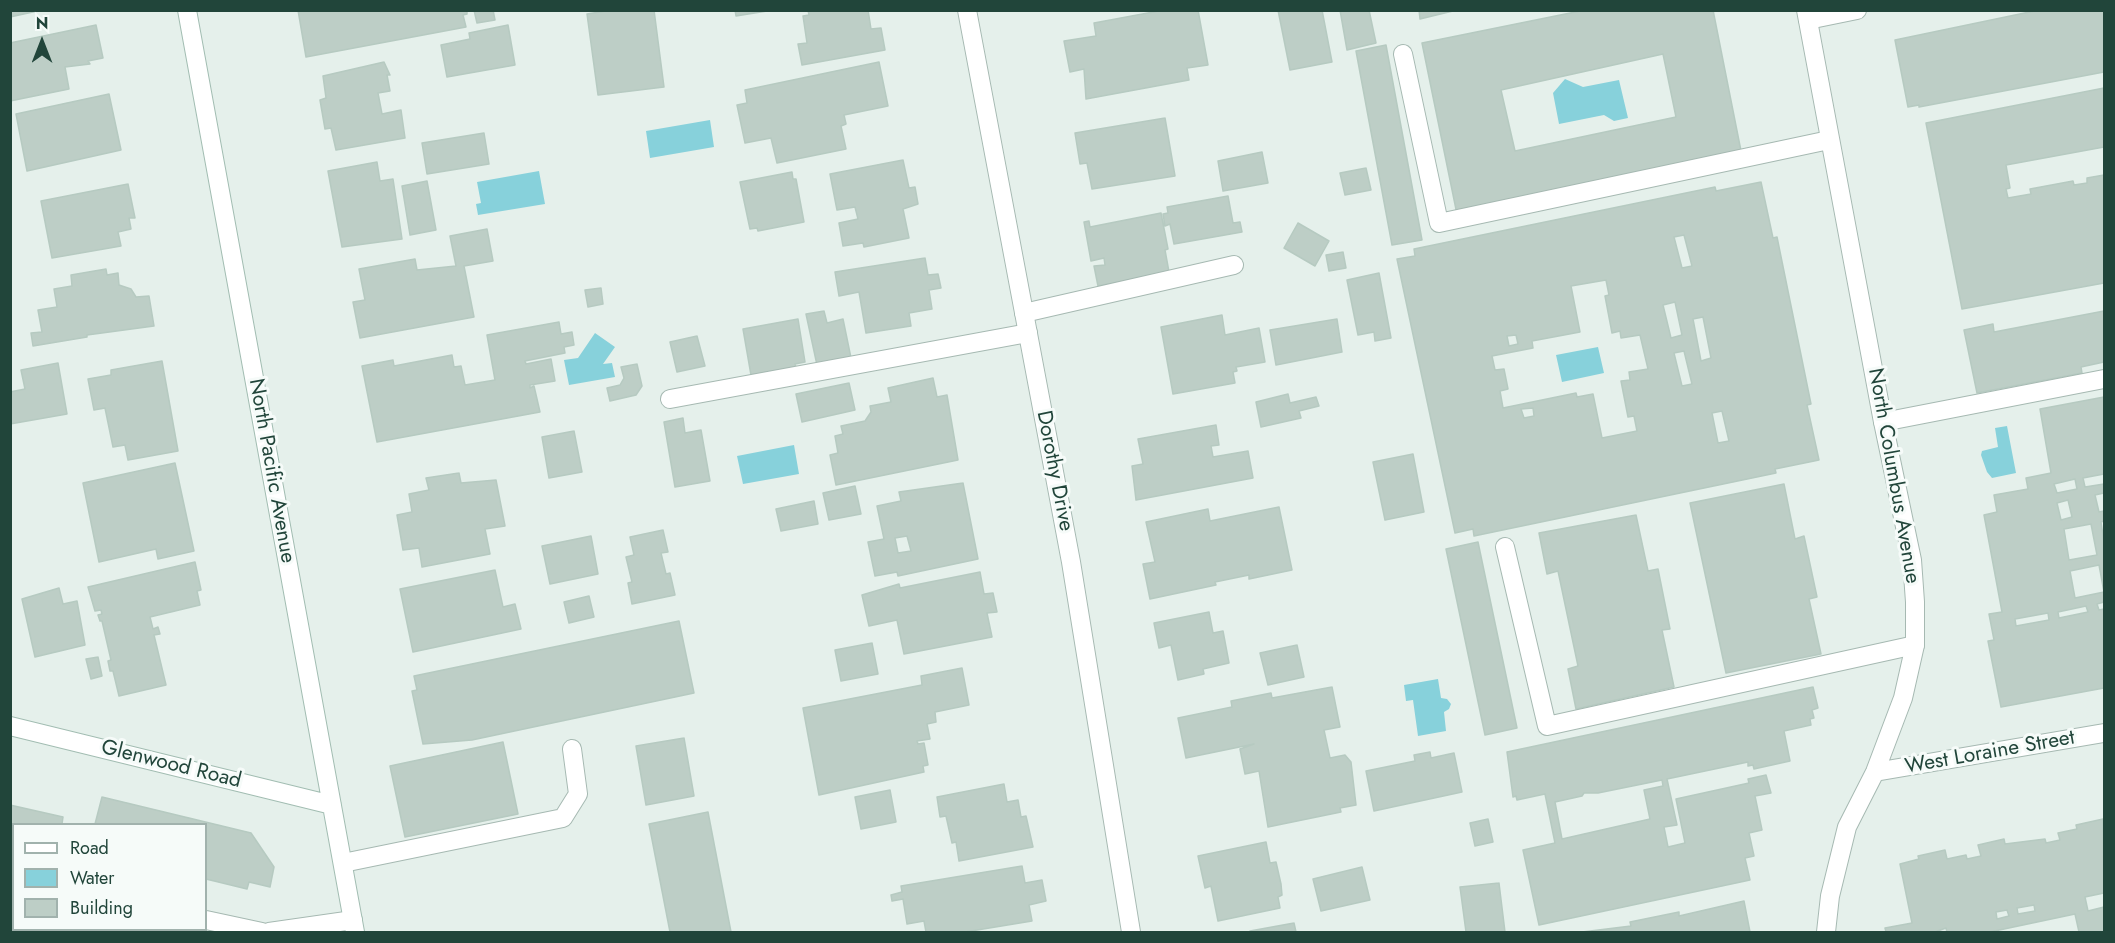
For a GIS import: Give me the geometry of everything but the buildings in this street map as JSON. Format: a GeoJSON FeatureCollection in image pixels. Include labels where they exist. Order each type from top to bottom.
{"type":"FeatureCollection","features":[{"type":"Feature","properties":{"kind":"street","name":"North Pacific Avenue"},"geometry":{"type":"LineString","coordinates":[[187,10],[354,926]]}},
{"type":"Feature","properties":{"kind":"street","name":"Dorothy Drive"},"geometry":{"type":"LineString","coordinates":[[967,10],[1071,562],[1131,933]]}},
{"type":"Feature","properties":{"kind":"street"},"geometry":{"type":"LineString","coordinates":[[1807,15],[1857,10]]}},
{"type":"Feature","properties":{"kind":"street","name":"North Columbus Avenue"},"geometry":{"type":"LineString","coordinates":[[1807,15],[1883,422],[1912,560],[1915,645],[1903,698],[1875,772],[1847,827],[1830,896],[1826,933]]}},
{"type":"Feature","properties":{"kind":"street"},"geometry":{"type":"LineString","coordinates":[[1402,54],[1440,223],[1829,140]]}},
{"type":"Feature","properties":{"kind":"street"},"geometry":{"type":"LineString","coordinates":[[1024,313],[1234,265]]}},
{"type":"Feature","properties":{"kind":"street"},"geometry":{"type":"LineString","coordinates":[[670,399],[1028,333]]}},
{"type":"Feature","properties":{"kind":"street"},"geometry":{"type":"LineString","coordinates":[[1883,422],[2104,379]]}},
{"type":"Feature","properties":{"kind":"street"},"geometry":{"type":"LineString","coordinates":[[1505,547],[1547,726],[1915,645]]}},
{"type":"Feature","properties":{"kind":"street","name":"Glenwood Road"},"geometry":{"type":"LineString","coordinates":[[10,726],[332,805]]}},
{"type":"Feature","properties":{"kind":"street","name":"West Loraine Street"},"geometry":{"type":"LineString","coordinates":[[1875,772],[2104,733]]}},
{"type":"Feature","properties":{"kind":"street"},"geometry":{"type":"LineString","coordinates":[[343,863],[563,818],[579,794],[572,749]]}},
{"type":"Feature","properties":{"kind":"street"},"geometry":{"type":"LineString","coordinates":[[207,920],[262,933]]}},
{"type":"Feature","properties":{"kind":"street"},"geometry":{"type":"LineString","coordinates":[[269,933],[354,926]]}},
{"type":"Feature","properties":{"kind":"water"},"geometry":{"type":"Polygon","coordinates":[[[1565,79],[1583,87],[1619,80],[1628,118],[1614,121],[1604,115],[1559,124],[1553,93],[1565,79]]]}},
{"type":"Feature","properties":{"kind":"water"},"geometry":{"type":"Polygon","coordinates":[[[710,120],[714,147],[650,158],[646,131],[710,120]]]}},
{"type":"Feature","properties":{"kind":"water"},"geometry":{"type":"Polygon","coordinates":[[[539,171],[545,204],[478,215],[476,204],[481,203],[477,182],[539,171]]]}},
{"type":"Feature","properties":{"kind":"water"},"geometry":{"type":"Polygon","coordinates":[[[595,333],[615,347],[603,364],[612,363],[615,377],[569,385],[564,360],[578,358],[595,333]]]}},
{"type":"Feature","properties":{"kind":"water"},"geometry":{"type":"Polygon","coordinates":[[[1598,347],[1604,373],[1562,382],[1556,355],[1598,347]]]}},
{"type":"Feature","properties":{"kind":"water"},"geometry":{"type":"Polygon","coordinates":[[[2007,426],[2016,473],[1992,478],[1987,472],[1981,455],[1982,451],[1998,447],[1995,428],[2007,426]]]}},
{"type":"Feature","properties":{"kind":"water"},"geometry":{"type":"Polygon","coordinates":[[[794,445],[799,474],[743,484],[737,456],[794,445]]]}},
{"type":"Feature","properties":{"kind":"water"},"geometry":{"type":"Polygon","coordinates":[[[1438,679],[1441,698],[1447,699],[1451,704],[1444,712],[1446,731],[1418,736],[1413,700],[1406,701],[1404,685],[1438,679]]]}}]}
